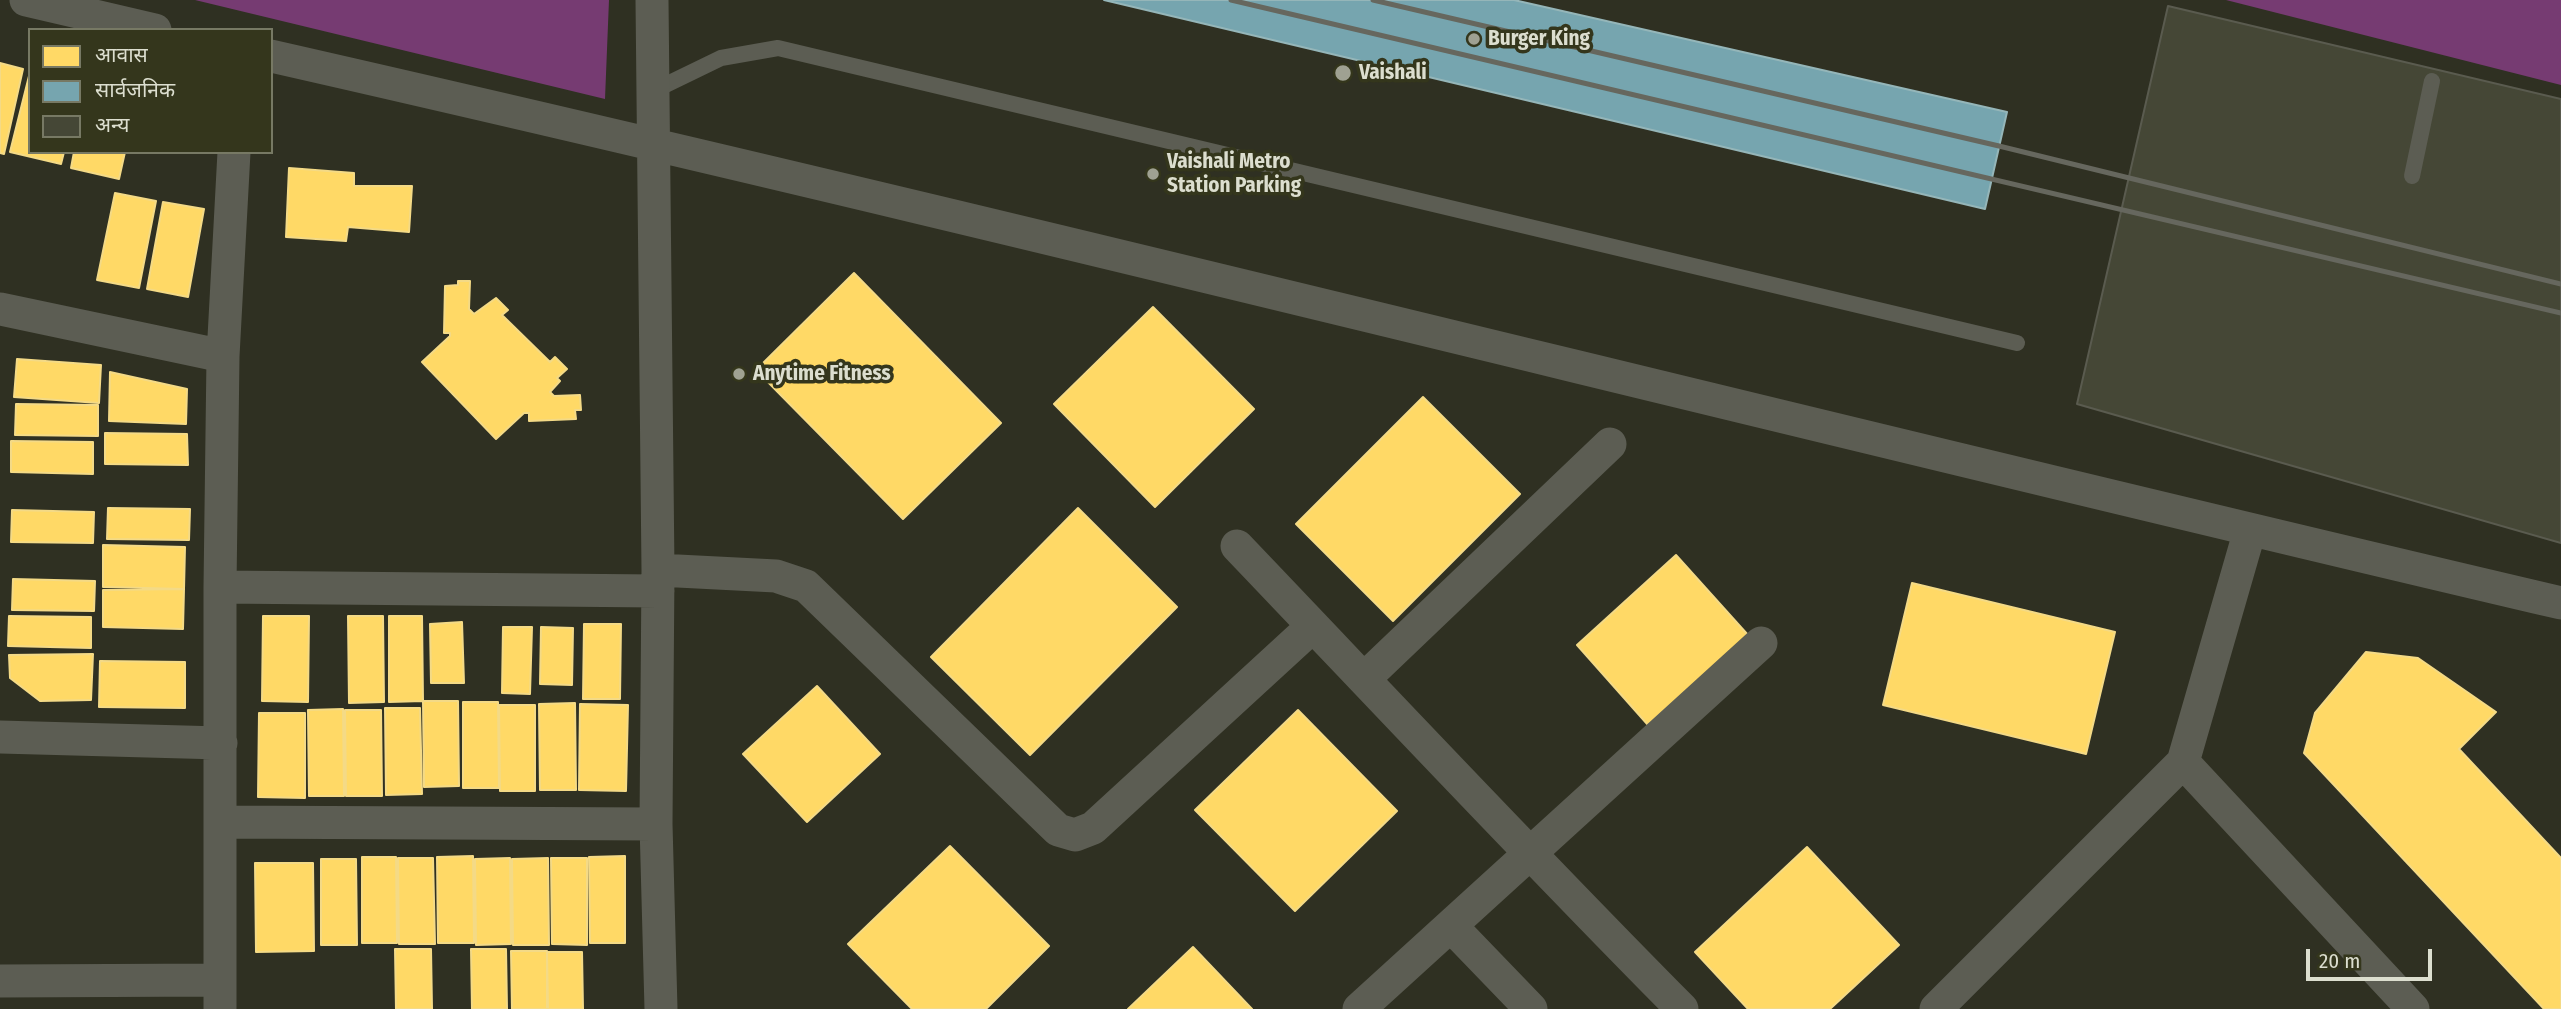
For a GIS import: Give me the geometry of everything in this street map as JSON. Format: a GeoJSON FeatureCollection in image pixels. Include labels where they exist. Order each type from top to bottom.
{"type":"FeatureCollection","features":[{"type":"Feature","properties":{"kind":"street"},"geometry":{"type":"LineString","coordinates":[[26,0],[146,28]]}},
{"type":"Feature","properties":{"kind":"street"},"geometry":{"type":"LineString","coordinates":[[652,0],[658,580],[656,824],[661,1009]]}},
{"type":"Feature","properties":{"kind":"street"},"geometry":{"type":"LineString","coordinates":[[273,56],[653,144],[2561,603]]}},
{"type":"Feature","properties":{"kind":"street"},"geometry":{"type":"LineString","coordinates":[[0,981],[220,994],[223,356],[234,154]]}},
{"type":"Feature","properties":{"kind":"street"},"geometry":{"type":"LineString","coordinates":[[0,309],[223,356]]}},
{"type":"Feature","properties":{"kind":"street"},"geometry":{"type":"LineString","coordinates":[[1364,678],[1610,444]]}},
{"type":"Feature","properties":{"kind":"street"},"geometry":{"type":"LineString","coordinates":[[1936,1009],[2183,762],[2250,530]]}},
{"type":"Feature","properties":{"kind":"street"},"geometry":{"type":"LineString","coordinates":[[1237,546],[1530,855],[1682,1009]]}},
{"type":"Feature","properties":{"kind":"street"},"geometry":{"type":"LineString","coordinates":[[220,587],[776,576],[806,586],[1058,831],[1075,835],[1093,828],[1313,626]]}},
{"type":"Feature","properties":{"kind":"street"},"geometry":{"type":"LineString","coordinates":[[1359,1009],[1761,643]]}},
{"type":"Feature","properties":{"kind":"street"},"geometry":{"type":"LineString","coordinates":[[0,737],[221,743]]}},
{"type":"Feature","properties":{"kind":"street"},"geometry":{"type":"LineString","coordinates":[[2183,762],[2413,1009]]}},
{"type":"Feature","properties":{"kind":"street"},"geometry":{"type":"LineString","coordinates":[[221,822],[656,824]]}},
{"type":"Feature","properties":{"kind":"street"},"geometry":{"type":"LineString","coordinates":[[1451,926],[1531,1009]]}},
{"type":"Feature","properties":{"kind":"lane"},"geometry":{"type":"LineString","coordinates":[[653,91],[722,58],[778,48],[2017,343]]}},
{"type":"Feature","properties":{"kind":"lane"},"geometry":{"type":"LineString","coordinates":[[2412,176],[2432,81]]}},
{"type":"Feature","properties":{"kind":"shaded area"},"geometry":{"type":"Polygon","coordinates":[[[195,0],[609,0],[605,99],[195,0]]]}},
{"type":"Feature","properties":{"kind":"shaded area"},"geometry":{"type":"Polygon","coordinates":[[[2226,0],[2561,0],[2561,85],[2226,0]]]}},
{"type":"Feature","properties":{"kind":"building: आवास"},"geometry":{"type":"Polygon","coordinates":[[[0,63],[23,69],[4,154],[0,153],[0,63]]]}},
{"type":"Feature","properties":{"kind":"building: आवास"},"geometry":{"type":"Polygon","coordinates":[[[28,80],[28,154],[64,154],[61,164],[10,152],[28,80]]]}},
{"type":"Feature","properties":{"kind":"building: आवास"},"geometry":{"type":"Polygon","coordinates":[[[74,154],[125,154],[119,179],[71,168],[74,154]]]}},
{"type":"Feature","properties":{"kind":"building: आवास"},"geometry":{"type":"Polygon","coordinates":[[[289,168],[354,173],[354,186],[412,186],[409,232],[348,227],[346,241],[286,237],[289,168]]]}},
{"type":"Feature","properties":{"kind":"building: आवास"},"geometry":{"type":"Polygon","coordinates":[[[115,193],[156,201],[139,288],[97,280],[115,193]]]}},
{"type":"Feature","properties":{"kind":"building: आवास"},"geometry":{"type":"Polygon","coordinates":[[[163,202],[204,209],[188,297],[147,289],[163,202]]]}},
{"type":"Feature","properties":{"kind":"building: आवास"},"geometry":{"type":"Polygon","coordinates":[[[854,273],[1001,423],[903,519],[756,370],[854,273]]]}},
{"type":"Feature","properties":{"kind":"building: आवास"},"geometry":{"type":"Polygon","coordinates":[[[458,281],[470,281],[469,309],[474,314],[496,298],[508,310],[502,315],[550,362],[555,357],[567,369],[557,378],[560,381],[550,392],[554,396],[580,395],[581,410],[575,410],[576,419],[529,421],[529,413],[524,413],[496,439],[422,362],[450,336],[450,333],[444,333],[445,286],[458,285],[458,281]]]}},
{"type":"Feature","properties":{"kind":"building: आवास"},"geometry":{"type":"Polygon","coordinates":[[[1153,307],[1254,409],[1155,507],[1054,404],[1153,307]]]}},
{"type":"Feature","properties":{"kind":"building: आवास"},"geometry":{"type":"Polygon","coordinates":[[[17,359],[101,365],[99,403],[14,397],[17,359]]]}},
{"type":"Feature","properties":{"kind":"building: आवास"},"geometry":{"type":"Polygon","coordinates":[[[110,372],[187,389],[186,424],[109,421],[110,372]]]}},
{"type":"Feature","properties":{"kind":"building: आवास"},"geometry":{"type":"Polygon","coordinates":[[[1423,397],[1520,494],[1393,621],[1296,524],[1423,397]]]}},
{"type":"Feature","properties":{"kind":"building: आवास"},"geometry":{"type":"Polygon","coordinates":[[[16,404],[98,405],[98,436],[15,435],[16,404]]]}},
{"type":"Feature","properties":{"kind":"building: आवास"},"geometry":{"type":"Polygon","coordinates":[[[105,433],[187,434],[188,465],[105,464],[105,433]]]}},
{"type":"Feature","properties":{"kind":"building: आवास"},"geometry":{"type":"Polygon","coordinates":[[[11,441],[93,442],[93,474],[11,472],[11,441]]]}},
{"type":"Feature","properties":{"kind":"building: आवास"},"geometry":{"type":"Polygon","coordinates":[[[108,508],[190,509],[189,540],[107,539],[108,508]]]}},
{"type":"Feature","properties":{"kind":"building: आवास"},"geometry":{"type":"Polygon","coordinates":[[[1078,508],[1177,607],[1030,755],[931,657],[1078,508]]]}},
{"type":"Feature","properties":{"kind":"building: आवास"},"geometry":{"type":"Polygon","coordinates":[[[12,510],[94,512],[93,543],[11,542],[12,510]]]}},
{"type":"Feature","properties":{"kind":"building: आवास"},"geometry":{"type":"Polygon","coordinates":[[[103,545],[185,547],[184,589],[103,587],[103,545]]]}},
{"type":"Feature","properties":{"kind":"building: आवास"},"geometry":{"type":"Polygon","coordinates":[[[1676,555],[1748,635],[1648,725],[1577,645],[1676,555]]]}},
{"type":"Feature","properties":{"kind":"building: आवास"},"geometry":{"type":"Polygon","coordinates":[[[13,579],[95,581],[94,611],[12,610],[13,579]]]}},
{"type":"Feature","properties":{"kind":"building: आवास"},"geometry":{"type":"Polygon","coordinates":[[[1912,583],[2115,632],[2086,754],[1883,705],[1912,583]]]}},
{"type":"Feature","properties":{"kind":"building: आवास"},"geometry":{"type":"Polygon","coordinates":[[[184,589],[183,629],[103,627],[103,590],[184,589]]]}},
{"type":"Feature","properties":{"kind":"building: आवास"},"geometry":{"type":"Polygon","coordinates":[[[9,616],[91,617],[91,648],[8,646],[9,616]]]}},
{"type":"Feature","properties":{"kind":"building: आवास"},"geometry":{"type":"Polygon","coordinates":[[[263,616],[309,616],[308,702],[262,701],[263,616]]]}},
{"type":"Feature","properties":{"kind":"building: आवास"},"geometry":{"type":"Polygon","coordinates":[[[348,616],[383,616],[384,702],[349,703],[348,616]]]}},
{"type":"Feature","properties":{"kind":"building: आवास"},"geometry":{"type":"Polygon","coordinates":[[[389,616],[422,616],[423,701],[389,702],[389,616]]]}},
{"type":"Feature","properties":{"kind":"building: आवास"},"geometry":{"type":"Polygon","coordinates":[[[462,622],[464,683],[431,683],[430,624],[462,622]]]}},
{"type":"Feature","properties":{"kind":"building: आवास"},"geometry":{"type":"Polygon","coordinates":[[[584,624],[621,624],[620,699],[583,699],[584,624]]]}},
{"type":"Feature","properties":{"kind":"building: आवास"},"geometry":{"type":"Polygon","coordinates":[[[503,627],[532,627],[530,694],[502,693],[503,627]]]}},
{"type":"Feature","properties":{"kind":"building: आवास"},"geometry":{"type":"Polygon","coordinates":[[[541,627],[573,628],[572,685],[540,684],[541,627]]]}},
{"type":"Feature","properties":{"kind":"building: आवास"},"geometry":{"type":"Polygon","coordinates":[[[2366,652],[2418,658],[2496,712],[2459,749],[2561,858],[2561,1009],[2544,1009],[2304,753],[2315,713],[2366,652]]]}},
{"type":"Feature","properties":{"kind":"building: आवास"},"geometry":{"type":"Polygon","coordinates":[[[93,654],[91,700],[40,701],[10,678],[9,655],[93,654]]]}},
{"type":"Feature","properties":{"kind":"building: आवास"},"geometry":{"type":"Polygon","coordinates":[[[100,661],[185,662],[185,708],[99,707],[100,661]]]}},
{"type":"Feature","properties":{"kind":"building: आवास"},"geometry":{"type":"Polygon","coordinates":[[[817,686],[880,754],[807,822],[743,754],[817,686]]]}},
{"type":"Feature","properties":{"kind":"building: आवास"},"geometry":{"type":"Polygon","coordinates":[[[423,701],[458,701],[459,786],[424,787],[423,701]]]}},
{"type":"Feature","properties":{"kind":"building: आवास"},"geometry":{"type":"Polygon","coordinates":[[[463,702],[498,702],[499,788],[463,788],[463,702]]]}},
{"type":"Feature","properties":{"kind":"building: आवास"},"geometry":{"type":"Polygon","coordinates":[[[575,703],[576,790],[540,790],[539,704],[575,703]]]}},
{"type":"Feature","properties":{"kind":"building: आवास"},"geometry":{"type":"Polygon","coordinates":[[[580,704],[628,705],[626,791],[579,790],[580,704]]]}},
{"type":"Feature","properties":{"kind":"building: आवास"},"geometry":{"type":"Polygon","coordinates":[[[499,705],[535,705],[535,791],[500,791],[499,705]]]}},
{"type":"Feature","properties":{"kind":"building: आवास"},"geometry":{"type":"Polygon","coordinates":[[[385,708],[420,708],[422,794],[386,795],[385,708]]]}},
{"type":"Feature","properties":{"kind":"building: आवास"},"geometry":{"type":"Polygon","coordinates":[[[343,709],[344,796],[309,796],[308,710],[343,709]]]}},
{"type":"Feature","properties":{"kind":"building: आवास"},"geometry":{"type":"Polygon","coordinates":[[[345,710],[381,710],[382,796],[346,796],[345,710]]]}},
{"type":"Feature","properties":{"kind":"building: आवास"},"geometry":{"type":"Polygon","coordinates":[[[1298,710],[1397,811],[1295,911],[1195,810],[1298,710]]]}},
{"type":"Feature","properties":{"kind":"building: आवास"},"geometry":{"type":"Polygon","coordinates":[[[259,713],[305,713],[305,798],[258,797],[259,713]]]}},
{"type":"Feature","properties":{"kind":"building: आवास"},"geometry":{"type":"Polygon","coordinates":[[[950,846],[1049,946],[986,1009],[912,1009],[848,944],[950,846]]]}},
{"type":"Feature","properties":{"kind":"building: आवास"},"geometry":{"type":"Polygon","coordinates":[[[1807,847],[1899,945],[1830,1009],[1748,1009],[1695,952],[1807,847]]]}},
{"type":"Feature","properties":{"kind":"building: आवास"},"geometry":{"type":"Polygon","coordinates":[[[473,856],[474,943],[438,943],[437,857],[473,856]]]}},
{"type":"Feature","properties":{"kind":"building: आवास"},"geometry":{"type":"Polygon","coordinates":[[[625,856],[625,943],[590,943],[589,857],[625,856]]]}},
{"type":"Feature","properties":{"kind":"building: आवास"},"geometry":{"type":"Polygon","coordinates":[[[362,857],[396,857],[397,943],[362,943],[362,857]]]}},
{"type":"Feature","properties":{"kind":"building: आवास"},"geometry":{"type":"Polygon","coordinates":[[[398,858],[433,858],[435,944],[399,944],[398,858]]]}},
{"type":"Feature","properties":{"kind":"building: आवास"},"geometry":{"type":"Polygon","coordinates":[[[510,858],[511,944],[476,945],[475,859],[510,858]]]}},
{"type":"Feature","properties":{"kind":"building: आवास"},"geometry":{"type":"Polygon","coordinates":[[[548,858],[549,945],[513,945],[512,859],[548,858]]]}},
{"type":"Feature","properties":{"kind":"building: आवास"},"geometry":{"type":"Polygon","coordinates":[[[551,858],[587,858],[587,945],[552,944],[551,858]]]}},
{"type":"Feature","properties":{"kind":"building: आवास"},"geometry":{"type":"Polygon","coordinates":[[[321,859],[356,859],[357,945],[321,945],[321,859]]]}},
{"type":"Feature","properties":{"kind":"building: आवास"},"geometry":{"type":"Polygon","coordinates":[[[255,863],[313,863],[314,951],[256,952],[255,863]]]}},
{"type":"Feature","properties":{"kind":"building: आवास"},"geometry":{"type":"Polygon","coordinates":[[[1193,947],[1252,1009],[1128,1009],[1193,947]]]}},
{"type":"Feature","properties":{"kind":"building: आवास"},"geometry":{"type":"Polygon","coordinates":[[[395,949],[431,949],[432,1009],[396,1009],[395,949]]]}},
{"type":"Feature","properties":{"kind":"building: आवास"},"geometry":{"type":"Polygon","coordinates":[[[471,949],[506,949],[507,1009],[472,1009],[471,949]]]}},
{"type":"Feature","properties":{"kind":"building: आवास"},"geometry":{"type":"Polygon","coordinates":[[[511,951],[547,951],[547,1009],[512,1009],[511,951]]]}},
{"type":"Feature","properties":{"kind":"building: आवास"},"geometry":{"type":"Polygon","coordinates":[[[547,952],[582,952],[583,1009],[548,1009],[547,952]]]}},
{"type":"Feature","properties":{"kind":"building: सार्वजनिक","name":"Vaishali"},"geometry":{"type":"Polygon","coordinates":[[[1104,0],[1514,0],[2007,112],[1985,209],[1104,0]]]}},
{"type":"Feature","properties":{"kind":"building: अन्य"},"geometry":{"type":"Polygon","coordinates":[[[2168,6],[2561,99],[2561,543],[2077,404],[2168,6]]]}},
{"type":"Feature","properties":{"kind":"railway"},"geometry":{"type":"LineString","coordinates":[[1231,0],[2561,313]]}},
{"type":"Feature","properties":{"kind":"railway"},"geometry":{"type":"LineString","coordinates":[[1373,0],[1999,146],[2561,284]]}},
{"type":"Feature","properties":{"kind":"place","name":"Burger King"},"geometry":{"type":"Point","coordinates":[1474,39]}},
{"type":"Feature","properties":{"kind":"place","name":"Vaishali"},"geometry":{"type":"Point","coordinates":[1343,73]}},
{"type":"Feature","properties":{"kind":"place","name":"Vaishali Metro Station Parking"},"geometry":{"type":"Point","coordinates":[1153,174]}},
{"type":"Feature","properties":{"kind":"place","name":"Anytime Fitness"},"geometry":{"type":"Point","coordinates":[739,374]}}]}
